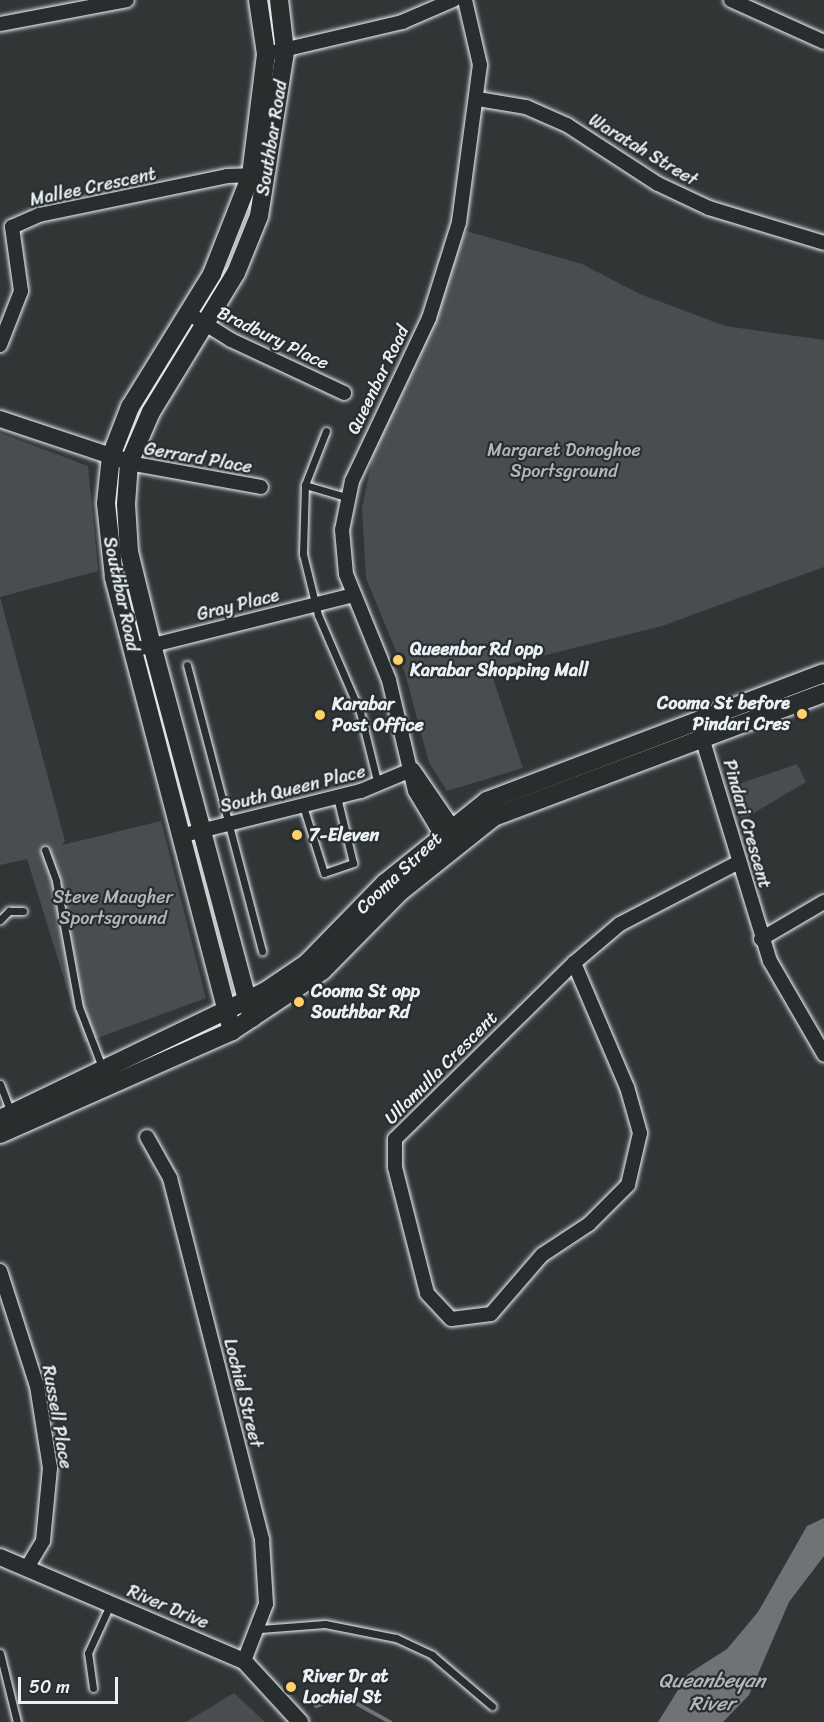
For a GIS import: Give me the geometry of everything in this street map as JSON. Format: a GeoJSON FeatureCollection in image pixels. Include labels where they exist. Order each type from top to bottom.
{"type":"FeatureCollection","features":[{"type":"Feature","properties":{"kind":"main road","name":"Southbar Road"},"geometry":{"type":"LineString","coordinates":[[232,1031],[109,553],[111,456],[137,394],[224,250],[260,175],[266,54],[258,0]]}},
{"type":"Feature","properties":{"kind":"main road","name":"Southbar Road"},"geometry":{"type":"LineString","coordinates":[[248,1011],[199,831],[127,536],[129,462],[151,411],[206,325],[250,242],[260,175],[285,51],[279,0]]}},
{"type":"Feature","properties":{"kind":"main road","name":"Cooma Street"},"geometry":{"type":"LineString","coordinates":[[0,1134],[9,1119],[107,1078],[232,1031],[248,1011],[322,971],[450,834],[487,801],[824,674]]}},
{"type":"Feature","properties":{"kind":"main road","name":"Cooma Street"},"geometry":{"type":"LineString","coordinates":[[450,834],[530,800],[824,693]]}},
{"type":"Feature","properties":{"kind":"main road","name":"Cooma Street"},"geometry":{"type":"LineString","coordinates":[[107,1078],[226,1013],[248,1011]]}},
{"type":"Feature","properties":{"kind":"street"},"geometry":{"type":"LineString","coordinates":[[0,24],[127,0]]}},
{"type":"Feature","properties":{"kind":"street"},"geometry":{"type":"LineString","coordinates":[[266,54],[402,22],[453,0]]}},
{"type":"Feature","properties":{"kind":"street","name":"Queenbar Road"},"geometry":{"type":"LineString","coordinates":[[450,834],[412,769],[389,680],[352,595],[342,545],[346,497],[444,276],[459,222],[478,99],[480,65],[465,0]]}},
{"type":"Feature","properties":{"kind":"street"},"geometry":{"type":"LineString","coordinates":[[731,0],[824,42]]}},
{"type":"Feature","properties":{"kind":"street","name":"Waratah Street"},"geometry":{"type":"LineString","coordinates":[[478,99],[526,107],[567,125],[658,184],[709,208],[824,243]]}},
{"type":"Feature","properties":{"kind":"street","name":"Mallee Crescent"},"geometry":{"type":"LineString","coordinates":[[0,345],[21,291],[12,227],[39,215],[260,175]]}},
{"type":"Feature","properties":{"kind":"street","name":"Bradbury Place"},"geometry":{"type":"LineString","coordinates":[[188,313],[206,325],[344,393]]}},
{"type":"Feature","properties":{"kind":"street"},"geometry":{"type":"LineString","coordinates":[[0,419],[129,462]]}},
{"type":"Feature","properties":{"kind":"street","name":"Gerrard Place"},"geometry":{"type":"LineString","coordinates":[[129,462],[261,487]]}},
{"type":"Feature","properties":{"kind":"street","name":"Gray Place"},"geometry":{"type":"LineString","coordinates":[[133,650],[352,595]]}},
{"type":"Feature","properties":{"kind":"street","name":"Pindari Crescent"},"geometry":{"type":"LineString","coordinates":[[696,721],[761,939],[781,988],[824,1054]]}},
{"type":"Feature","properties":{"kind":"street","name":"South Queen Place"},"geometry":{"type":"LineString","coordinates":[[180,836],[337,797],[378,785],[412,769]]}},
{"type":"Feature","properties":{"kind":"street","name":"Ullamulla Crescent"},"geometry":{"type":"LineString","coordinates":[[574,963],[615,1055],[640,1133],[627,1185],[589,1224],[542,1255],[491,1314],[451,1319],[427,1293],[395,1167],[394,1139],[574,963],[620,924],[739,862]]}},
{"type":"Feature","properties":{"kind":"street"},"geometry":{"type":"LineString","coordinates":[[761,939],[824,902]]}},
{"type":"Feature","properties":{"kind":"street","name":"Lochiel Street"},"geometry":{"type":"LineString","coordinates":[[147,1137],[170,1179],[262,1540],[267,1576],[260,1629],[244,1661]]}},
{"type":"Feature","properties":{"kind":"street","name":"Russell Place"},"geometry":{"type":"LineString","coordinates":[[0,1272],[37,1386],[50,1468],[43,1540],[27,1568]]}},
{"type":"Feature","properties":{"kind":"street","name":"River Drive"},"geometry":{"type":"LineString","coordinates":[[1,1562],[27,1568],[244,1661],[300,1722]]}},
{"type":"Feature","properties":{"kind":"lane"},"geometry":{"type":"LineString","coordinates":[[326,431],[305,485],[301,532],[315,604],[360,712],[378,785]]}},
{"type":"Feature","properties":{"kind":"lane"},"geometry":{"type":"LineString","coordinates":[[305,485],[346,497]]}},
{"type":"Feature","properties":{"kind":"lane"},"geometry":{"type":"LineString","coordinates":[[188,665],[262,951]]}},
{"type":"Feature","properties":{"kind":"lane"},"geometry":{"type":"LineString","coordinates":[[303,806],[324,873],[353,863],[337,797]]}},
{"type":"Feature","properties":{"kind":"lane"},"geometry":{"type":"LineString","coordinates":[[45,850],[56,881],[79,1008],[107,1078]]}},
{"type":"Feature","properties":{"kind":"lane"},"geometry":{"type":"LineString","coordinates":[[0,920],[9,911],[23,912]]}},
{"type":"Feature","properties":{"kind":"lane"},"geometry":{"type":"LineString","coordinates":[[0,1084],[9,1119]]}},
{"type":"Feature","properties":{"kind":"lane"},"geometry":{"type":"LineString","coordinates":[[93,1688],[88,1653],[110,1603]]}},
{"type":"Feature","properties":{"kind":"lane"},"geometry":{"type":"LineString","coordinates":[[260,1629],[325,1624],[396,1638],[432,1655],[492,1706]]}},
{"type":"Feature","properties":{"kind":"lane"},"geometry":{"type":"LineString","coordinates":[[0,1653],[17,1722]]}},
{"type":"Feature","properties":{"kind":"green space","name":"Margaret Donoghoe Sportsground"},"geometry":{"type":"Polygon","coordinates":[[[466,231],[582,264],[640,294],[725,326],[824,340],[824,567],[662,626],[490,669],[523,768],[447,791],[429,763],[405,673],[366,578],[362,508],[381,417],[426,328],[466,231]]]}},
{"type":"Feature","properties":{"kind":"green space"},"geometry":{"type":"Polygon","coordinates":[[[0,433],[88,466],[98,571],[0,597],[0,433]]]}},
{"type":"Feature","properties":{"kind":"green space","name":"Steve Maugher Sportsground"},"geometry":{"type":"Polygon","coordinates":[[[0,597],[65,841],[62,845],[161,821],[206,998],[84,1043],[27,859],[0,865],[0,597]]]}},
{"type":"Feature","properties":{"kind":"green space"},"geometry":{"type":"Polygon","coordinates":[[[797,764],[806,782],[742,820],[730,787],[797,764]]]}},
{"type":"Feature","properties":{"kind":"green space"},"geometry":{"type":"Polygon","coordinates":[[[234,1693],[265,1722],[186,1722],[234,1693]]]}},
{"type":"Feature","properties":{"kind":"water","name":"Queanbeyan River"},"geometry":{"type":"Polygon","coordinates":[[[824,1518],[824,1556],[789,1602],[749,1695],[723,1722],[658,1722],[688,1674],[727,1649],[758,1612],[807,1526],[824,1518]]]}},
{"type":"Feature","properties":{"kind":"waterway"},"geometry":{"type":"LineString","coordinates":[[316,1706],[343,1696],[390,1722]]}},
{"type":"Feature","properties":{"kind":"place","name":"Queenbar Rd opp Karabar Shopping Mall"},"geometry":{"type":"Point","coordinates":[398,660]}},
{"type":"Feature","properties":{"kind":"place","name":"Cooma St before Pindari Cres"},"geometry":{"type":"Point","coordinates":[802,714]}},
{"type":"Feature","properties":{"kind":"place","name":"Karabar Post Office"},"geometry":{"type":"Point","coordinates":[320,715]}},
{"type":"Feature","properties":{"kind":"place","name":"7-Eleven"},"geometry":{"type":"Point","coordinates":[297,835]}},
{"type":"Feature","properties":{"kind":"place","name":"Cooma St opp Southbar Rd"},"geometry":{"type":"Point","coordinates":[299,1002]}},
{"type":"Feature","properties":{"kind":"place","name":"River Dr at Lochiel St"},"geometry":{"type":"Point","coordinates":[291,1687]}}]}
